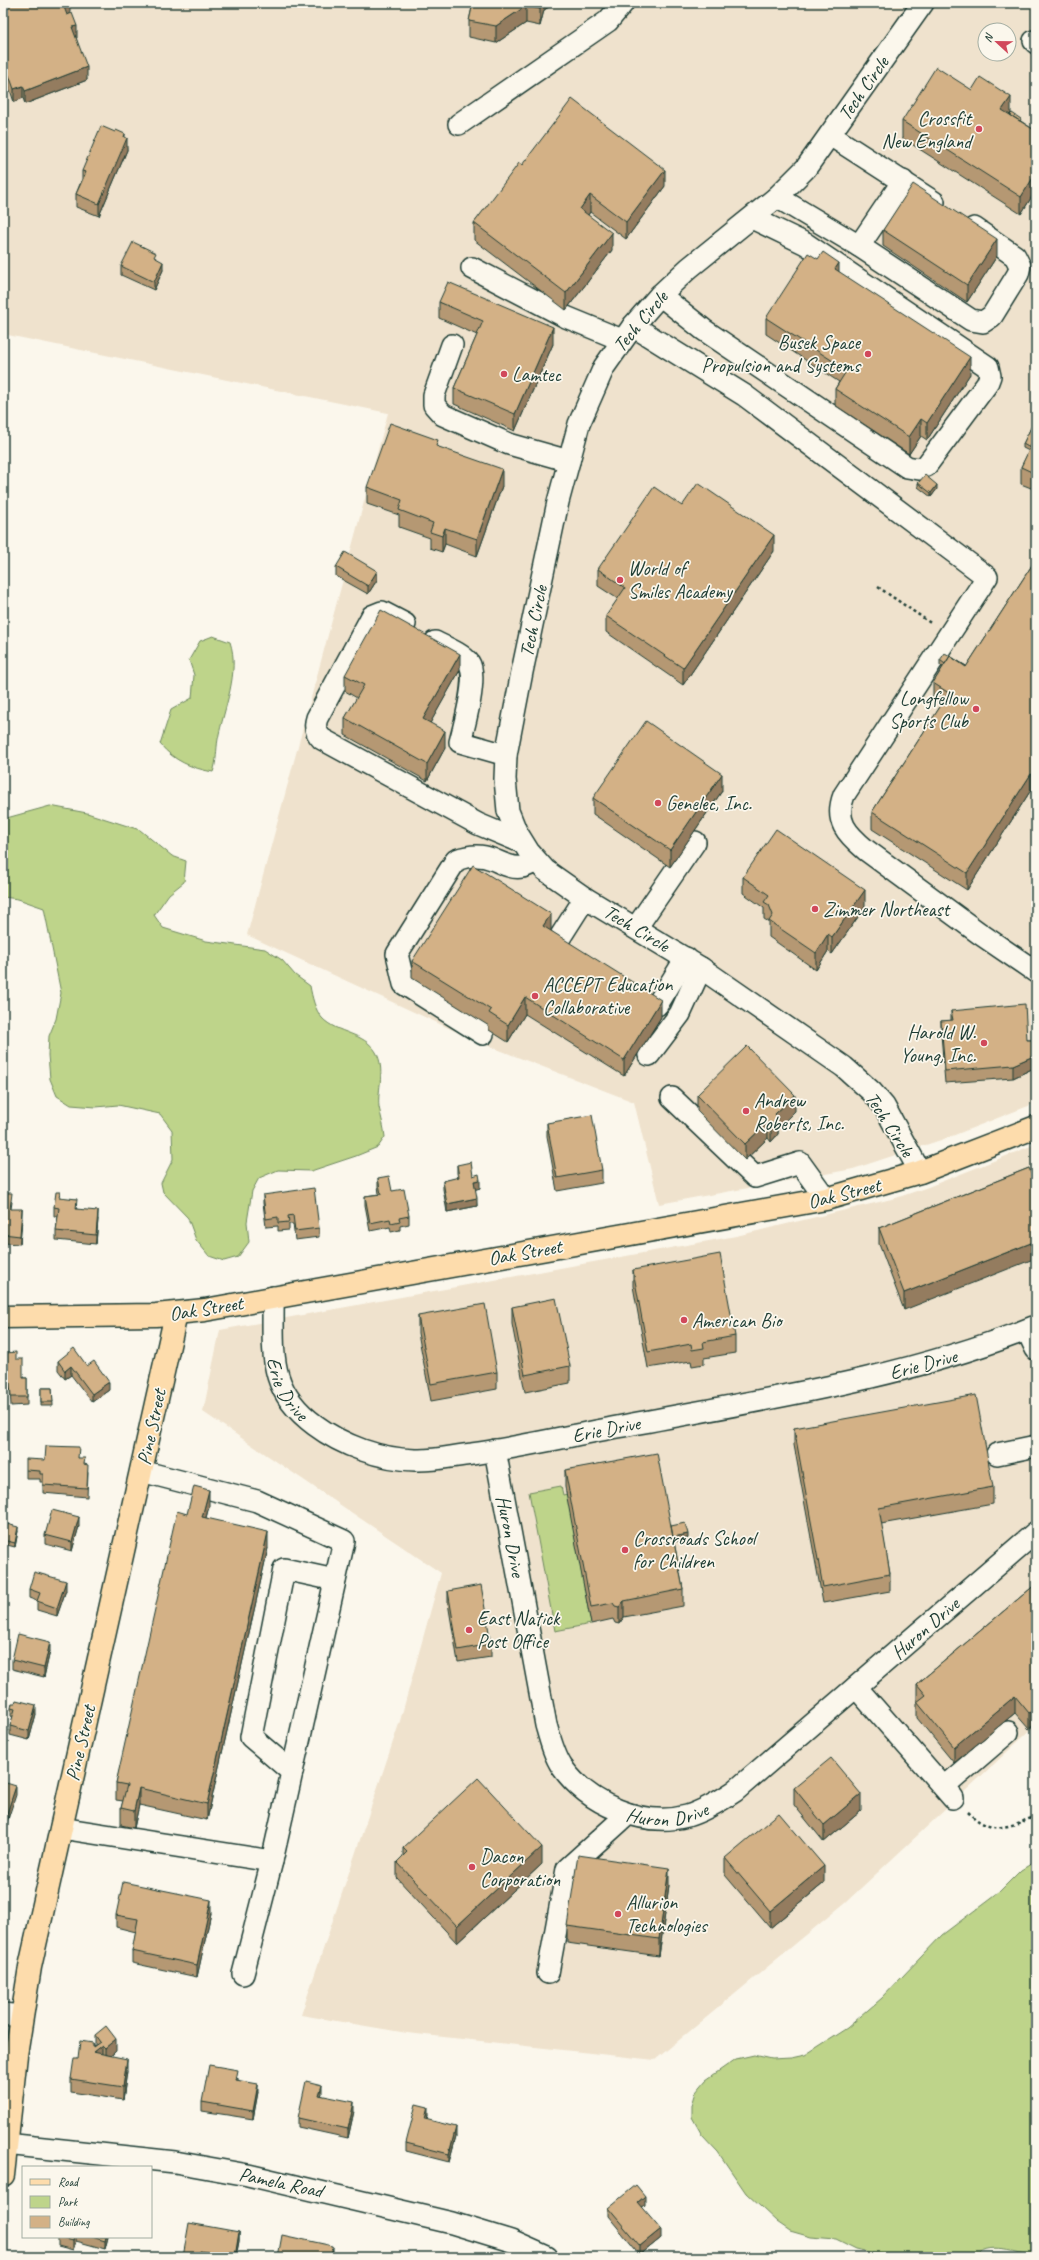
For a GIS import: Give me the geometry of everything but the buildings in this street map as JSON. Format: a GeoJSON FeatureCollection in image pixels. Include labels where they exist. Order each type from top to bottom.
{"type":"FeatureCollection","features":[{"type":"Feature","properties":{"kind":"main road","name":"Oak Street"},"geometry":{"type":"LineString","coordinates":[[3,1318],[176,1314],[826,1199],[920,1172],[1036,1127]]}},
{"type":"Feature","properties":{"kind":"main road","name":"Pine Street"},"geometry":{"type":"LineString","coordinates":[[3,2176],[6,2144],[12,2015],[61,1828],[176,1314]]}},
{"type":"Feature","properties":{"kind":"street"},"geometry":{"type":"LineString","coordinates":[[459,124],[608,21],[623,3]]}},
{"type":"Feature","properties":{"kind":"street","name":"Tech Circle"},"geometry":{"type":"LineString","coordinates":[[920,1172],[893,1121],[872,1092],[834,1059],[694,963],[585,898],[555,878],[536,861],[522,842],[511,820],[506,801],[506,754],[569,461],[589,397],[604,367],[627,333],[660,295],[689,268],[777,197],[806,168],[923,3]]}},
{"type":"Feature","properties":{"kind":"street"},"geometry":{"type":"LineString","coordinates":[[777,197],[859,246],[971,320],[983,322],[992,316],[1019,272],[1020,263],[1013,254],[903,181],[830,135]]}},
{"type":"Feature","properties":{"kind":"street"},"geometry":{"type":"LineString","coordinates":[[859,246],[903,181]]}},
{"type":"Feature","properties":{"kind":"street"},"geometry":{"type":"LineString","coordinates":[[660,295],[704,330],[908,467],[918,470],[926,466],[987,384],[990,376],[988,367],[806,244],[752,218]]}},
{"type":"Feature","properties":{"kind":"street"},"geometry":{"type":"LineString","coordinates":[[472,268],[566,318],[627,333],[744,395],[987,577],[844,795],[839,807],[842,821],[850,836],[866,850],[979,933],[1036,972]]}},
{"type":"Feature","properties":{"kind":"street"},"geometry":{"type":"LineString","coordinates":[[452,345],[434,395],[433,402],[438,411],[483,434],[509,444],[569,461]]}},
{"type":"Feature","properties":{"kind":"street"},"geometry":{"type":"LineString","coordinates":[[506,754],[460,742],[470,699],[472,671],[468,662],[382,612],[372,616],[316,721],[317,732],[322,739],[478,824],[522,842]]}},
{"type":"Feature","properties":{"kind":"street"},"geometry":{"type":"LineString","coordinates":[[636,928],[695,842]]}},
{"type":"Feature","properties":{"kind":"street"},"geometry":{"type":"LineString","coordinates":[[483,1034],[404,984],[397,954],[456,860],[466,857],[479,856],[491,858],[509,867],[522,867],[536,861]]}},
{"type":"Feature","properties":{"kind":"street"},"geometry":{"type":"LineString","coordinates":[[557,942],[585,898]]}},
{"type":"Feature","properties":{"kind":"street"},"geometry":{"type":"LineString","coordinates":[[657,1005],[694,963]]}},
{"type":"Feature","properties":{"kind":"street"},"geometry":{"type":"LineString","coordinates":[[649,1055],[680,1014],[694,963]]}},
{"type":"Feature","properties":{"kind":"street"},"geometry":{"type":"LineString","coordinates":[[672,1098],[755,1178],[800,1163],[826,1199]]}},
{"type":"Feature","properties":{"kind":"street","name":"Erie Drive"},"geometry":{"type":"LineString","coordinates":[[273,1297],[274,1348],[280,1386],[292,1403],[316,1426],[358,1448],[396,1459],[428,1460],[495,1450],[896,1372],[946,1359],[1032,1328]]}},
{"type":"Feature","properties":{"kind":"street"},"geometry":{"type":"LineString","coordinates":[[1032,1328],[1036,1349]]}},
{"type":"Feature","properties":{"kind":"street"},"geometry":{"type":"LineString","coordinates":[[997,1454],[1036,1446]]}},
{"type":"Feature","properties":{"kind":"street","name":"Huron Drive"},"geometry":{"type":"LineString","coordinates":[[495,1450],[551,1744],[562,1767],[575,1782],[591,1795],[628,1814],[649,1819],[667,1820],[686,1816],[721,1800],[735,1790],[1036,1532]]}},
{"type":"Feature","properties":{"kind":"street"},"geometry":{"type":"LineString","coordinates":[[141,1471],[257,1501],[344,1541],[272,1861],[243,1974]]}},
{"type":"Feature","properties":{"kind":"street"},"geometry":{"type":"LineString","coordinates":[[292,1772],[251,1737],[284,1569],[335,1580]]}},
{"type":"Feature","properties":{"kind":"street"},"geometry":{"type":"LineString","coordinates":[[856,1687],[948,1793],[1008,1732]]}},
{"type":"Feature","properties":{"kind":"street"},"geometry":{"type":"LineString","coordinates":[[548,1973],[567,1869],[628,1814]]}},
{"type":"Feature","properties":{"kind":"street"},"geometry":{"type":"LineString","coordinates":[[61,1828],[272,1861]]}},
{"type":"Feature","properties":{"kind":"street","name":"Pamela Road"},"geometry":{"type":"LineString","coordinates":[[6,2144],[175,2162],[248,2175],[434,2218],[511,2241],[547,2257]]}},
{"type":"Feature","properties":{"kind":"path"},"geometry":{"type":"LineString","coordinates":[[878,587],[924,618]]}},
{"type":"Feature","properties":{"kind":"path"},"geometry":{"type":"LineString","coordinates":[[980,1824],[990,1827],[1001,1827],[1036,1817]]}},
{"type":"Feature","properties":{"kind":"shaded area"},"geometry":{"type":"Polygon","coordinates":[[[3,3],[1036,3],[1036,1103],[947,1138],[853,1169],[659,1204],[634,1102],[481,1043],[247,935],[388,413],[3,334],[3,3]]]}},
{"type":"Feature","properties":{"kind":"shaded area"},"geometry":{"type":"Polygon","coordinates":[[[1036,1144],[1036,1725],[846,1902],[655,2060],[407,2033],[301,2015],[400,1721],[441,1573],[203,1412],[220,1330],[736,1236],[896,1198],[928,1187],[1036,1144]]]}},
{"type":"Feature","properties":{"kind":"green space"},"geometry":{"type":"Polygon","coordinates":[[[213,636],[230,642],[233,654],[233,665],[230,690],[218,739],[213,772],[184,763],[171,755],[160,744],[171,710],[192,698],[194,675],[189,660],[200,641],[213,636]]]}},
{"type":"Feature","properties":{"kind":"green space"},"geometry":{"type":"Polygon","coordinates":[[[50,806],[87,813],[140,830],[172,856],[186,861],[184,882],[169,894],[154,915],[163,928],[206,941],[265,949],[282,960],[295,975],[310,986],[316,1007],[322,1018],[335,1027],[365,1040],[371,1045],[379,1059],[381,1073],[379,1107],[385,1137],[378,1147],[311,1171],[278,1170],[259,1178],[252,1191],[247,1222],[249,1242],[238,1257],[224,1261],[209,1256],[196,1240],[188,1218],[163,1192],[161,1183],[173,1159],[172,1130],[160,1114],[118,1105],[96,1107],[71,1105],[57,1096],[50,1079],[48,1055],[49,1036],[56,1019],[61,993],[44,908],[18,899],[3,897],[3,819],[50,806]]]}},
{"type":"Feature","properties":{"kind":"green space"},"geometry":{"type":"Polygon","coordinates":[[[561,1486],[563,1495],[567,1494],[591,1624],[555,1631],[529,1492],[561,1486]]]}},
{"type":"Feature","properties":{"kind":"green space"},"geometry":{"type":"Polygon","coordinates":[[[1036,1861],[1036,2257],[1013,2250],[995,2248],[980,2252],[976,2257],[885,2255],[856,2249],[836,2239],[811,2237],[790,2231],[777,2222],[746,2193],[718,2152],[702,2135],[692,2117],[692,2105],[696,2092],[706,2080],[736,2059],[754,2055],[772,2059],[791,2058],[805,2055],[847,2028],[882,1998],[942,1935],[999,1892],[1021,1870],[1036,1861]]]}},
{"type":"Feature","properties":{"kind":"place","name":"Crossfit New England"},"geometry":{"type":"Point","coordinates":[979,129]}},
{"type":"Feature","properties":{"kind":"place","name":"Busek Space Propulsion and Systems"},"geometry":{"type":"Point","coordinates":[868,354]}},
{"type":"Feature","properties":{"kind":"place","name":"Lamtec"},"geometry":{"type":"Point","coordinates":[504,374]}},
{"type":"Feature","properties":{"kind":"place","name":"World of Smiles Academy"},"geometry":{"type":"Point","coordinates":[620,580]}},
{"type":"Feature","properties":{"kind":"place","name":"Longfellow Sports Club"},"geometry":{"type":"Point","coordinates":[976,709]}},
{"type":"Feature","properties":{"kind":"place","name":"Genelec, Inc."},"geometry":{"type":"Point","coordinates":[658,803]}},
{"type":"Feature","properties":{"kind":"place","name":"Zimmer Northeast"},"geometry":{"type":"Point","coordinates":[815,909]}},
{"type":"Feature","properties":{"kind":"place","name":"ACCEPT Education Collaborative"},"geometry":{"type":"Point","coordinates":[535,996]}},
{"type":"Feature","properties":{"kind":"place","name":"Harold W. Young, Inc."},"geometry":{"type":"Point","coordinates":[984,1043]}},
{"type":"Feature","properties":{"kind":"place","name":"Andrew Roberts, Inc."},"geometry":{"type":"Point","coordinates":[746,1111]}},
{"type":"Feature","properties":{"kind":"place","name":"American Bio"},"geometry":{"type":"Point","coordinates":[684,1320]}},
{"type":"Feature","properties":{"kind":"place","name":"Crossroads School for Children"},"geometry":{"type":"Point","coordinates":[625,1550]}},
{"type":"Feature","properties":{"kind":"place","name":"East Natick Post Office"},"geometry":{"type":"Point","coordinates":[469,1630]}},
{"type":"Feature","properties":{"kind":"place","name":"Dacon Corporation"},"geometry":{"type":"Point","coordinates":[472,1867]}},
{"type":"Feature","properties":{"kind":"place","name":"Allurion Technologies"},"geometry":{"type":"Point","coordinates":[618,1914]}}]}
